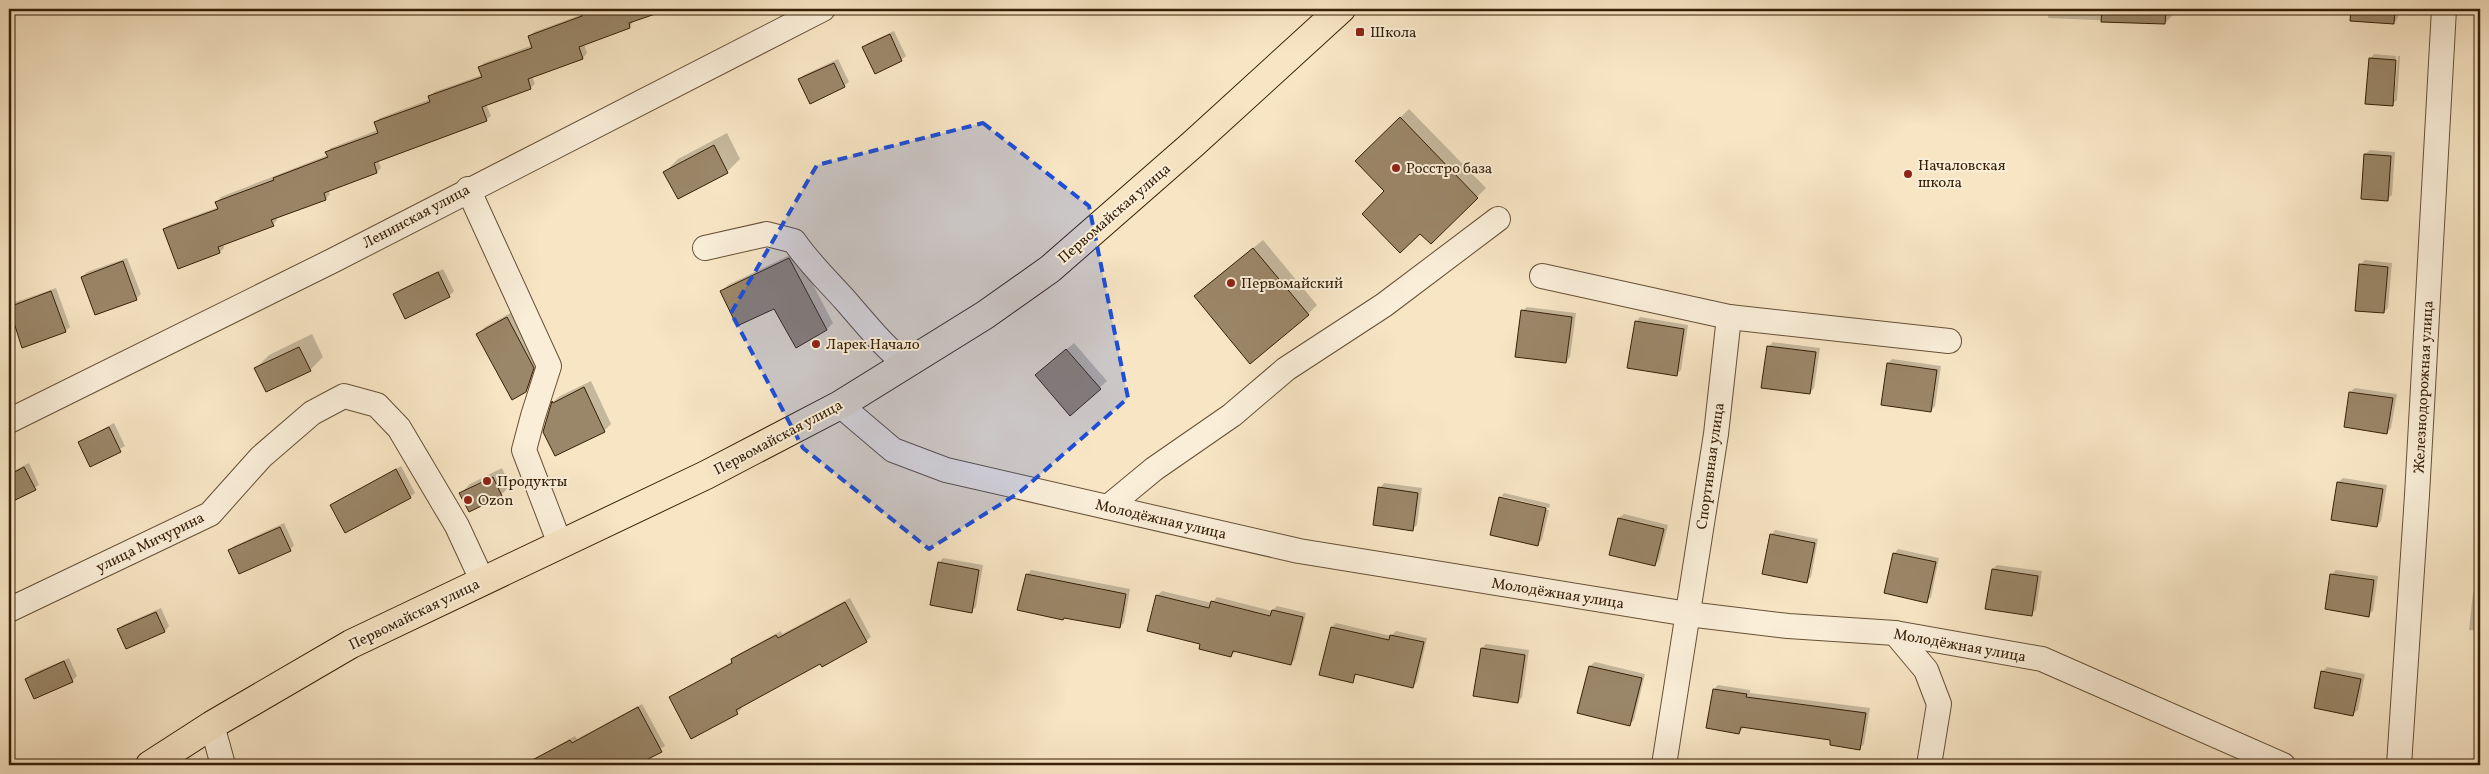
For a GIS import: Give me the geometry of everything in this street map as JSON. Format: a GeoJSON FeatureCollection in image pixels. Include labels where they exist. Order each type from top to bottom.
{"type":"FeatureCollection","features":[{"type":"Feature","properties":{"kind":"main road","name":"Первомайская улица"},"geometry":{"type":"LineString","coordinates":[[150,765],[212,725],[351,644],[706,475],[840,405],[907,365],[985,315],[1050,269],[1193,144],[1341,9]]}},
{"type":"Feature","properties":{"kind":"street","name":"Ленинская улица"},"geometry":{"type":"LineString","coordinates":[[9,420],[334,260],[468,189],[823,9]]}},
{"type":"Feature","properties":{"kind":"street","name":"Железнодорожная улица"},"geometry":{"type":"LineString","coordinates":[[2399,765],[2417,495],[2444,9]]}},
{"type":"Feature","properties":{"kind":"street"},"geometry":{"type":"LineString","coordinates":[[468,189],[549,366],[524,450],[560,544]]}},
{"type":"Feature","properties":{"kind":"street"},"geometry":{"type":"LineString","coordinates":[[1108,507],[1154,469],[1232,414],[1286,369],[1384,305],[1498,219]]}},
{"type":"Feature","properties":{"kind":"street"},"geometry":{"type":"LineString","coordinates":[[705,248],[767,234],[794,241],[808,262],[845,300],[887,350],[907,365]]}},
{"type":"Feature","properties":{"kind":"street"},"geometry":{"type":"LineString","coordinates":[[1542,276],[1729,317],[1949,341]]}},
{"type":"Feature","properties":{"kind":"street","name":"Спортивная улица"},"geometry":{"type":"LineString","coordinates":[[1664,765],[1716,434],[1729,317]]}},
{"type":"Feature","properties":{"kind":"street","name":"улица Мичурина"},"geometry":{"type":"LineString","coordinates":[[9,610],[210,514],[261,457],[312,413],[344,396],[377,405],[399,428],[457,526],[482,580]]}},
{"type":"Feature","properties":{"kind":"street","name":"Молодёжная улица"},"geometry":{"type":"LineString","coordinates":[[840,405],[893,450],[946,470],[1299,552],[1688,614],[1788,626],[1895,633],[2042,659],[2283,765]]}},
{"type":"Feature","properties":{"kind":"street"},"geometry":{"type":"LineString","coordinates":[[1895,633],[1926,670],[1939,704],[1929,765]]}},
{"type":"Feature","properties":{"kind":"street"},"geometry":{"type":"LineString","coordinates":[[212,725],[223,765]]}},
{"type":"Feature","properties":{"kind":"highlighted area"},"geometry":{"type":"Polygon","coordinates":[[[983,123],[1089,206],[1128,398],[1020,492],[929,549],[803,448],[731,313],[817,165],[983,123]]]}},
{"type":"Feature","properties":{"kind":"building"},"geometry":{"type":"Polygon","coordinates":[[[580,9],[663,9],[664,11],[629,23],[630,28],[579,47],[583,59],[528,79],[531,89],[482,107],[487,121],[374,163],[377,173],[324,193],[326,200],[271,220],[274,226],[218,247],[220,253],[178,269],[163,229],[218,209],[215,202],[328,157],[325,152],[378,133],[374,122],[430,102],[428,96],[482,77],[478,67],[532,48],[528,36],[582,16],[580,9]]]}},
{"type":"Feature","properties":{"kind":"building"},"geometry":{"type":"Polygon","coordinates":[[[2102,9],[2166,9],[2165,24],[2101,22],[2102,9]]]}},
{"type":"Feature","properties":{"kind":"building"},"geometry":{"type":"Polygon","coordinates":[[[2351,9],[2395,9],[2394,24],[2350,21],[2351,9]]]}},
{"type":"Feature","properties":{"kind":"building"},"geometry":{"type":"Polygon","coordinates":[[[890,34],[902,61],[875,74],[862,47],[890,34]]]}},
{"type":"Feature","properties":{"kind":"building"},"geometry":{"type":"Polygon","coordinates":[[[2369,58],[2396,60],[2393,106],[2365,104],[2369,58]]]}},
{"type":"Feature","properties":{"kind":"building"},"geometry":{"type":"Polygon","coordinates":[[[834,63],[845,87],[810,104],[798,79],[834,63]]]}},
{"type":"Feature","properties":{"kind":"building"},"geometry":{"type":"Polygon","coordinates":[[[1400,117],[1478,198],[1431,244],[1420,234],[1400,253],[1362,214],[1384,191],[1355,161],[1400,117]]]}},
{"type":"Feature","properties":{"kind":"building"},"geometry":{"type":"Polygon","coordinates":[[[714,145],[728,173],[678,199],[663,172],[714,145]]]}},
{"type":"Feature","properties":{"kind":"building"},"geometry":{"type":"Polygon","coordinates":[[[2364,154],[2391,156],[2388,201],[2361,199],[2364,154]]]}},
{"type":"Feature","properties":{"kind":"building"},"geometry":{"type":"Polygon","coordinates":[[[1253,248],[1309,315],[1250,364],[1194,296],[1253,248]]]}},
{"type":"Feature","properties":{"kind":"building"},"geometry":{"type":"Polygon","coordinates":[[[789,258],[827,330],[796,348],[774,309],[737,326],[720,291],[789,258]]]}},
{"type":"Feature","properties":{"kind":"building"},"geometry":{"type":"Polygon","coordinates":[[[123,261],[137,300],[95,315],[81,277],[123,261]]]}},
{"type":"Feature","properties":{"kind":"building"},"geometry":{"type":"Polygon","coordinates":[[[2359,264],[2388,267],[2384,313],[2355,311],[2359,264]]]}},
{"type":"Feature","properties":{"kind":"building"},"geometry":{"type":"Polygon","coordinates":[[[438,272],[450,297],[405,319],[393,294],[438,272]]]}},
{"type":"Feature","properties":{"kind":"building"},"geometry":{"type":"Polygon","coordinates":[[[51,291],[66,332],[22,348],[9,307],[51,291]]]}},
{"type":"Feature","properties":{"kind":"building"},"geometry":{"type":"Polygon","coordinates":[[[1521,310],[1572,317],[1566,363],[1515,357],[1521,310]]]}},
{"type":"Feature","properties":{"kind":"building"},"geometry":{"type":"Polygon","coordinates":[[[507,317],[534,368],[526,392],[512,400],[476,334],[507,317]]]}},
{"type":"Feature","properties":{"kind":"building"},"geometry":{"type":"Polygon","coordinates":[[[1635,321],[1684,329],[1677,376],[1627,368],[1635,321]]]}},
{"type":"Feature","properties":{"kind":"building"},"geometry":{"type":"Polygon","coordinates":[[[1767,346],[1816,352],[1810,394],[1761,388],[1767,346]]]}},
{"type":"Feature","properties":{"kind":"building"},"geometry":{"type":"Polygon","coordinates":[[[299,347],[311,371],[266,392],[254,368],[299,347]]]}},
{"type":"Feature","properties":{"kind":"building"},"geometry":{"type":"Polygon","coordinates":[[[1066,349],[1101,389],[1070,416],[1035,375],[1066,349]]]}},
{"type":"Feature","properties":{"kind":"building"},"geometry":{"type":"Polygon","coordinates":[[[1887,363],[1937,370],[1931,412],[1881,405],[1887,363]]]}},
{"type":"Feature","properties":{"kind":"building"},"geometry":{"type":"Polygon","coordinates":[[[584,387],[605,432],[555,456],[543,432],[552,401],[553,403],[584,387]]]}},
{"type":"Feature","properties":{"kind":"building"},"geometry":{"type":"Polygon","coordinates":[[[2349,392],[2393,398],[2387,434],[2344,427],[2349,392]]]}},
{"type":"Feature","properties":{"kind":"building"},"geometry":{"type":"Polygon","coordinates":[[[109,427],[121,452],[90,467],[78,442],[109,427]]]}},
{"type":"Feature","properties":{"kind":"building"},"geometry":{"type":"Polygon","coordinates":[[[24,467],[36,490],[9,503],[9,475],[24,467]]]}},
{"type":"Feature","properties":{"kind":"building"},"geometry":{"type":"Polygon","coordinates":[[[396,469],[411,498],[345,533],[330,505],[396,469]]]}},
{"type":"Feature","properties":{"kind":"building"},"geometry":{"type":"Polygon","coordinates":[[[493,477],[502,496],[469,512],[459,493],[493,477]]]}},
{"type":"Feature","properties":{"kind":"building"},"geometry":{"type":"Polygon","coordinates":[[[2337,482],[2383,489],[2377,527],[2331,520],[2337,482]]]}},
{"type":"Feature","properties":{"kind":"building"},"geometry":{"type":"Polygon","coordinates":[[[1378,487],[1418,493],[1413,531],[1373,525],[1378,487]]]}},
{"type":"Feature","properties":{"kind":"building"},"geometry":{"type":"Polygon","coordinates":[[[1499,497],[1546,508],[1538,546],[1490,535],[1499,497]]]}},
{"type":"Feature","properties":{"kind":"building"},"geometry":{"type":"Polygon","coordinates":[[[1618,518],[1664,529],[1655,566],[1609,555],[1618,518]]]}},
{"type":"Feature","properties":{"kind":"building"},"geometry":{"type":"Polygon","coordinates":[[[280,527],[291,551],[239,574],[228,550],[280,527]]]}},
{"type":"Feature","properties":{"kind":"building"},"geometry":{"type":"Polygon","coordinates":[[[1770,534],[1815,543],[1807,583],[1762,574],[1770,534]]]}},
{"type":"Feature","properties":{"kind":"building"},"geometry":{"type":"Polygon","coordinates":[[[1893,553],[1936,562],[1927,603],[1884,593],[1893,553]]]}},
{"type":"Feature","properties":{"kind":"building"},"geometry":{"type":"Polygon","coordinates":[[[938,562],[979,570],[972,613],[930,605],[938,562]]]}},
{"type":"Feature","properties":{"kind":"building"},"geometry":{"type":"Polygon","coordinates":[[[1992,569],[2038,576],[2032,616],[1985,609],[1992,569]]]}},
{"type":"Feature","properties":{"kind":"building"},"geometry":{"type":"Polygon","coordinates":[[[1026,574],[1126,594],[1120,628],[1064,618],[1063,620],[1017,610],[1026,574]]]}},
{"type":"Feature","properties":{"kind":"building"},"geometry":{"type":"Polygon","coordinates":[[[2330,574],[2374,580],[2369,617],[2325,609],[2330,574]]]}},
{"type":"Feature","properties":{"kind":"building"},"geometry":{"type":"Polygon","coordinates":[[[1156,595],[1209,608],[1211,601],[1270,616],[1272,610],[1303,617],[1291,665],[1233,651],[1231,657],[1199,649],[1200,644],[1147,631],[1156,595]]]}},
{"type":"Feature","properties":{"kind":"building"},"geometry":{"type":"Polygon","coordinates":[[[845,602],[867,642],[822,667],[820,664],[736,710],[738,714],[691,739],[669,697],[732,663],[731,659],[776,635],[778,638],[845,602]]]}},
{"type":"Feature","properties":{"kind":"building"},"geometry":{"type":"Polygon","coordinates":[[[156,612],[165,632],[126,649],[117,629],[156,612]]]}},
{"type":"Feature","properties":{"kind":"building"},"geometry":{"type":"Polygon","coordinates":[[[1331,627],[1389,640],[1390,635],[1424,642],[1413,688],[1355,674],[1353,683],[1319,675],[1331,627]]]}},
{"type":"Feature","properties":{"kind":"building"},"geometry":{"type":"Polygon","coordinates":[[[1481,648],[1525,655],[1518,703],[1473,696],[1481,648]]]}},
{"type":"Feature","properties":{"kind":"building"},"geometry":{"type":"Polygon","coordinates":[[[64,661],[73,682],[34,699],[25,679],[64,661]]]}},
{"type":"Feature","properties":{"kind":"building"},"geometry":{"type":"Polygon","coordinates":[[[1589,666],[1642,678],[1630,726],[1577,713],[1589,666]]]}},
{"type":"Feature","properties":{"kind":"building"},"geometry":{"type":"Polygon","coordinates":[[[2321,671],[2361,679],[2353,716],[2314,708],[2321,671]]]}},
{"type":"Feature","properties":{"kind":"building"},"geometry":{"type":"Polygon","coordinates":[[[1713,689],[1747,694],[1746,697],[1866,713],[1860,750],[1830,745],[1830,740],[1741,727],[1739,734],[1706,728],[1713,689]]]}},
{"type":"Feature","properties":{"kind":"building"},"geometry":{"type":"Polygon","coordinates":[[[638,707],[662,752],[636,765],[523,765],[570,740],[572,743],[638,707]]]}},
{"type":"Feature","properties":{"kind":"place","name":"Школа"},"geometry":{"type":"Point","coordinates":[1360,32]}},
{"type":"Feature","properties":{"kind":"place","name":"Росстро база"},"geometry":{"type":"Point","coordinates":[1396,168]}},
{"type":"Feature","properties":{"kind":"place","name":"Началовская школа"},"geometry":{"type":"Point","coordinates":[1908,174]}},
{"type":"Feature","properties":{"kind":"place","name":"Первомайский"},"geometry":{"type":"Point","coordinates":[1231,283]}},
{"type":"Feature","properties":{"kind":"place","name":"Ларек Начало"},"geometry":{"type":"Point","coordinates":[816,344]}},
{"type":"Feature","properties":{"kind":"place","name":"Продукты"},"geometry":{"type":"Point","coordinates":[487,481]}},
{"type":"Feature","properties":{"kind":"place","name":"Ozon"},"geometry":{"type":"Point","coordinates":[468,500]}}]}
